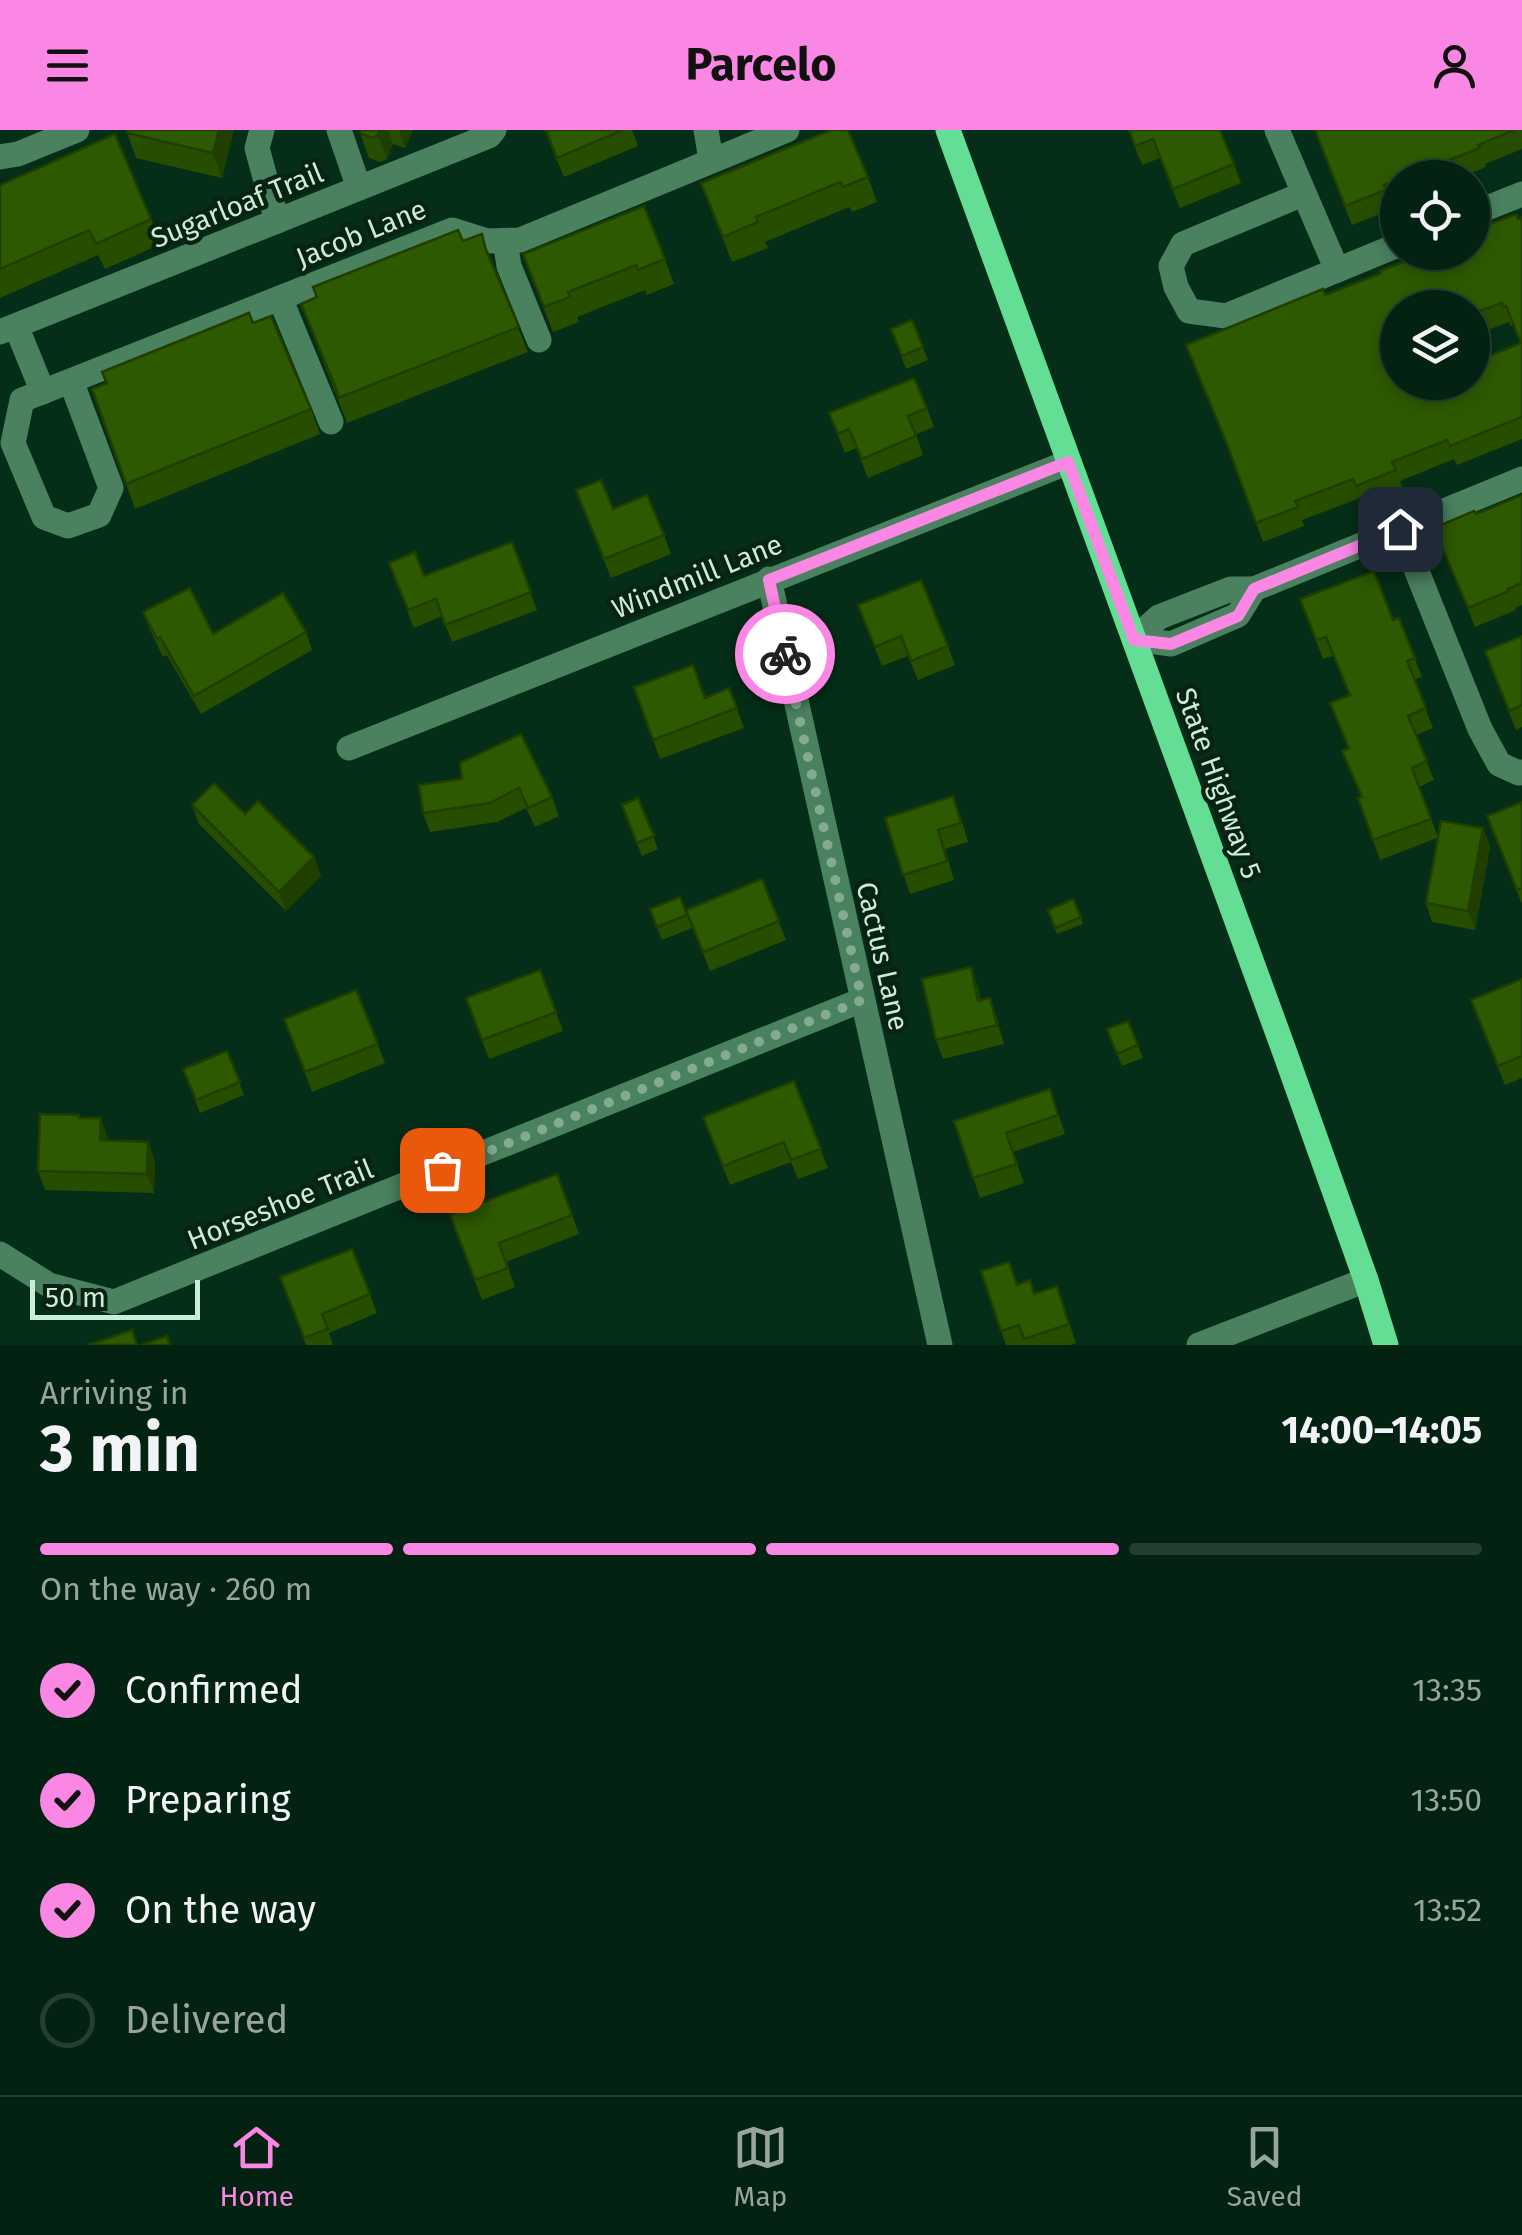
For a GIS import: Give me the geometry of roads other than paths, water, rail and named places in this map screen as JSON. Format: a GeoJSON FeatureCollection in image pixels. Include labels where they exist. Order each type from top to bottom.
{"type":"FeatureCollection","features":[{"type":"Feature","properties":{"kind":"main road","name":"State Highway 5"},"geometry":{"type":"LineString","coordinates":[[948,130],[1366,1280],[1386,1345]]}},
{"type":"Feature","properties":{"kind":"street"},"geometry":{"type":"LineString","coordinates":[[0,157],[18,154],[77,130]]}},
{"type":"Feature","properties":{"kind":"street"},"geometry":{"type":"LineString","coordinates":[[262,130],[257,148],[276,221]]}},
{"type":"Feature","properties":{"kind":"street"},"geometry":{"type":"LineString","coordinates":[[338,130],[359,188]]}},
{"type":"Feature","properties":{"kind":"street","name":"Sugarloaf Trail"},"geometry":{"type":"LineString","coordinates":[[8,329],[489,136],[494,130]]}},
{"type":"Feature","properties":{"kind":"street"},"geometry":{"type":"LineString","coordinates":[[706,130],[711,160]]}},
{"type":"Feature","properties":{"kind":"street","name":"Jacob Lane"},"geometry":{"type":"LineString","coordinates":[[43,392],[452,230],[487,242],[520,240],[786,130]]}},
{"type":"Feature","properties":{"kind":"street"},"geometry":{"type":"LineString","coordinates":[[1276,130],[1337,270]]}},
{"type":"Feature","properties":{"kind":"street"},"geometry":{"type":"LineString","coordinates":[[1303,194],[1183,244],[1172,266],[1176,287],[1189,311],[1226,316],[1380,252]]}},
{"type":"Feature","properties":{"kind":"street"},"geometry":{"type":"LineString","coordinates":[[1490,207],[1522,194]]}},
{"type":"Feature","properties":{"kind":"street"},"geometry":{"type":"LineString","coordinates":[[504,241],[539,340]]}},
{"type":"Feature","properties":{"kind":"street"},"geometry":{"type":"LineString","coordinates":[[280,298],[331,422]]}},
{"type":"Feature","properties":{"kind":"street"},"geometry":{"type":"LineString","coordinates":[[8,329],[43,392],[22,400],[13,443],[44,517],[68,526],[100,514],[111,488],[71,381]]}},
{"type":"Feature","properties":{"kind":"street","name":"Windmill Lane"},"geometry":{"type":"LineString","coordinates":[[348,748],[1068,462]]}},
{"type":"Feature","properties":{"kind":"street"},"geometry":{"type":"LineString","coordinates":[[1134,640],[1159,616],[1231,588],[1254,589],[1522,479]]}},
{"type":"Feature","properties":{"kind":"street"},"geometry":{"type":"LineString","coordinates":[[1400,529],[1480,730],[1511,768]]}},
{"type":"Feature","properties":{"kind":"street","name":"Cactus Lane"},"geometry":{"type":"LineString","coordinates":[[769,580],[940,1345]]}},
{"type":"Feature","properties":{"kind":"street","name":"Horseshoe Trail"},"geometry":{"type":"LineString","coordinates":[[0,1254],[48,1286],[114,1302],[862,1000]]}},
{"type":"Feature","properties":{"kind":"street"},"geometry":{"type":"LineString","coordinates":[[1199,1345],[1366,1280]]}}]}
